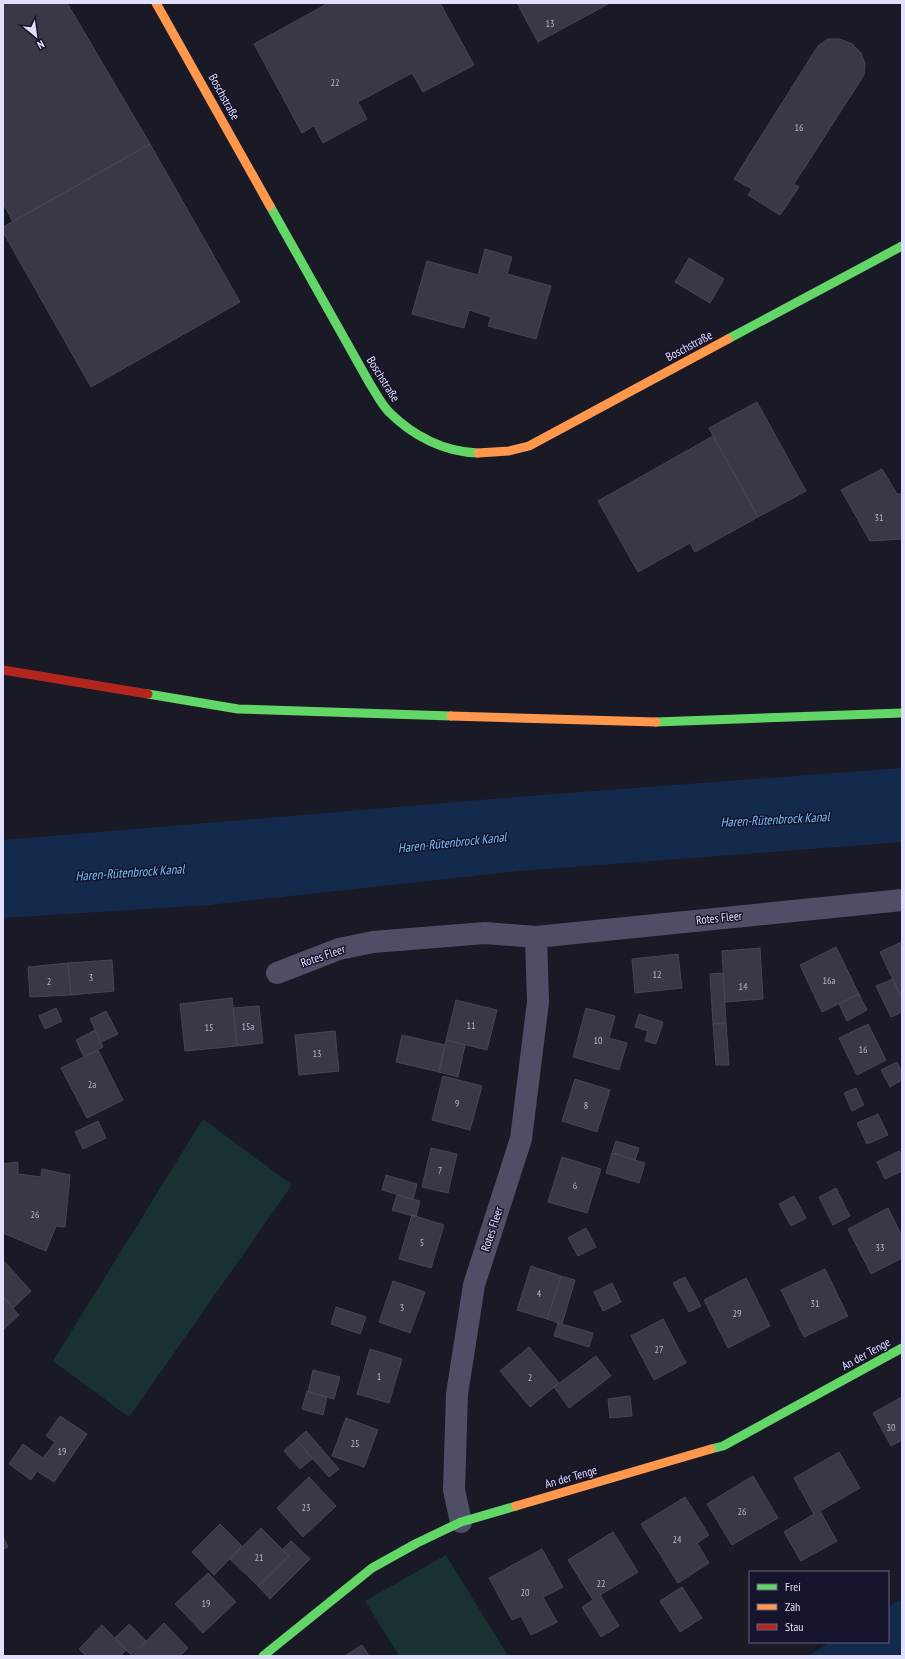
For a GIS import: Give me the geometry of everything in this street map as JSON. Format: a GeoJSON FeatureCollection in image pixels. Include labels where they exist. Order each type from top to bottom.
{"type":"FeatureCollection","features":[{"type":"Feature","properties":{"kind":"street","name":"Boschstraße"},"geometry":{"type":"LineString","coordinates":[[156,3],[370,384],[388,411],[412,431],[444,449],[475,453],[504,452],[529,446],[902,246]]}},
{"type":"Feature","properties":{"kind":"street"},"geometry":{"type":"LineString","coordinates":[[3,670],[238,709],[639,723],[902,713]]}},
{"type":"Feature","properties":{"kind":"street","name":"Rotes Fleer"},"geometry":{"type":"LineString","coordinates":[[277,973],[339,949],[373,942],[485,932],[536,937],[902,900]]}},
{"type":"Feature","properties":{"kind":"street","name":"Rotes Fleer"},"geometry":{"type":"LineString","coordinates":[[461,1522],[454,1490],[457,1394],[474,1285],[521,1139],[538,1002],[536,937]]}},
{"type":"Feature","properties":{"kind":"street","name":"An der Tenge"},"geometry":{"type":"LineString","coordinates":[[263,1656],[372,1568],[417,1543],[461,1522],[723,1446],[902,1348]]}},
{"type":"Feature","properties":{"kind":"green space"},"geometry":{"type":"Polygon","coordinates":[[[203,1119],[292,1185],[129,1417],[53,1361],[203,1119]]]}},
{"type":"Feature","properties":{"kind":"green space"},"geometry":{"type":"Polygon","coordinates":[[[446,1555],[508,1656],[399,1656],[365,1601],[446,1555]]]}},
{"type":"Feature","properties":{"kind":"water","name":"Haren-Rütenbrock Kanal"},"geometry":{"type":"Polygon","coordinates":[[[902,768],[902,842],[520,871],[209,905],[3,918],[3,840],[541,795],[902,768]]]}},
{"type":"Feature","properties":{"kind":"water"},"geometry":{"type":"Polygon","coordinates":[[[902,1599],[902,1656],[808,1656],[829,1643],[889,1643],[889,1606],[902,1599]]]}},
{"type":"Feature","properties":{"kind":"building"},"geometry":{"type":"Polygon","coordinates":[[[3,3],[67,3],[150,144],[13,222],[3,203],[3,3]]]}},
{"type":"Feature","properties":{"kind":"building"},"geometry":{"type":"Polygon","coordinates":[[[324,3],[440,3],[474,65],[423,92],[412,73],[358,102],[367,119],[323,143],[314,126],[302,133],[254,44],[325,5],[324,3]]]}},
{"type":"Feature","properties":{"kind":"building"},"geometry":{"type":"Polygon","coordinates":[[[517,3],[607,3],[608,4],[538,42],[517,3]]]}},
{"type":"Feature","properties":{"kind":"building"},"geometry":{"type":"Polygon","coordinates":[[[828,39],[840,39],[852,44],[861,53],[865,63],[864,75],[794,184],[799,187],[780,215],[748,195],[752,189],[734,179],[818,46],[828,39]]]}},
{"type":"Feature","properties":{"kind":"building"},"geometry":{"type":"Polygon","coordinates":[[[150,144],[240,302],[91,387],[3,232],[3,227],[150,144]]]}},
{"type":"Feature","properties":{"kind":"building"},"geometry":{"type":"Polygon","coordinates":[[[485,249],[512,257],[507,274],[551,286],[536,339],[488,326],[491,317],[469,310],[464,328],[412,314],[427,261],[478,275],[485,249]]]}},
{"type":"Feature","properties":{"kind":"building"},"geometry":{"type":"Polygon","coordinates":[[[689,258],[724,279],[710,303],[675,282],[689,258]]]}},
{"type":"Feature","properties":{"kind":"building"},"geometry":{"type":"Polygon","coordinates":[[[757,402],[806,491],[758,517],[709,428],[757,402]]]}},
{"type":"Feature","properties":{"kind":"building"},"geometry":{"type":"Polygon","coordinates":[[[713,436],[758,517],[695,552],[690,543],[638,572],[598,501],[713,436]]]}},
{"type":"Feature","properties":{"kind":"building"},"geometry":{"type":"Polygon","coordinates":[[[882,469],[897,494],[902,494],[902,539],[870,541],[841,490],[882,469]]]}},
{"type":"Feature","properties":{"kind":"building"},"geometry":{"type":"Polygon","coordinates":[[[902,942],[902,999],[880,952],[902,942]]]}},
{"type":"Feature","properties":{"kind":"building"},"geometry":{"type":"Polygon","coordinates":[[[836,947],[859,994],[822,1012],[800,965],[836,947]]]}},
{"type":"Feature","properties":{"kind":"building"},"geometry":{"type":"Polygon","coordinates":[[[760,948],[763,999],[725,1002],[722,951],[760,948]]]}},
{"type":"Feature","properties":{"kind":"building"},"geometry":{"type":"Polygon","coordinates":[[[678,954],[682,988],[635,993],[632,959],[678,954]]]}},
{"type":"Feature","properties":{"kind":"building"},"geometry":{"type":"Polygon","coordinates":[[[112,960],[114,991],[71,995],[68,963],[112,960]]]}},
{"type":"Feature","properties":{"kind":"building"},"geometry":{"type":"Polygon","coordinates":[[[68,963],[71,995],[30,997],[28,967],[68,963]]]}},
{"type":"Feature","properties":{"kind":"building"},"geometry":{"type":"Polygon","coordinates":[[[723,973],[726,1023],[713,1024],[710,974],[723,973]]]}},
{"type":"Feature","properties":{"kind":"building"},"geometry":{"type":"Polygon","coordinates":[[[893,979],[902,999],[902,1012],[891,1017],[876,986],[893,979]]]}},
{"type":"Feature","properties":{"kind":"building"},"geometry":{"type":"Polygon","coordinates":[[[859,994],[867,1010],[847,1021],[839,1004],[859,994]]]}},
{"type":"Feature","properties":{"kind":"building"},"geometry":{"type":"Polygon","coordinates":[[[232,998],[237,1046],[185,1051],[180,1004],[232,998]]]}},
{"type":"Feature","properties":{"kind":"building"},"geometry":{"type":"Polygon","coordinates":[[[456,1000],[497,1010],[487,1050],[446,1040],[456,1000]]]}},
{"type":"Feature","properties":{"kind":"building"},"geometry":{"type":"Polygon","coordinates":[[[259,1006],[263,1043],[237,1046],[233,1008],[259,1006]]]}},
{"type":"Feature","properties":{"kind":"building"},"geometry":{"type":"Polygon","coordinates":[[[56,1008],[62,1021],[45,1029],[39,1016],[56,1008]]]}},
{"type":"Feature","properties":{"kind":"building"},"geometry":{"type":"Polygon","coordinates":[[[586,1008],[615,1016],[609,1038],[627,1043],[619,1070],[573,1057],[586,1008]]]}},
{"type":"Feature","properties":{"kind":"building"},"geometry":{"type":"Polygon","coordinates":[[[106,1011],[118,1034],[101,1042],[90,1019],[106,1011]]]}},
{"type":"Feature","properties":{"kind":"building"},"geometry":{"type":"Polygon","coordinates":[[[639,1014],[663,1022],[656,1044],[645,1041],[648,1031],[635,1027],[639,1014]]]}},
{"type":"Feature","properties":{"kind":"building"},"geometry":{"type":"Polygon","coordinates":[[[726,1023],[729,1065],[716,1065],[713,1024],[726,1023]]]}},
{"type":"Feature","properties":{"kind":"building"},"geometry":{"type":"Polygon","coordinates":[[[868,1024],[886,1060],[857,1075],[839,1038],[868,1024]]]}},
{"type":"Feature","properties":{"kind":"building"},"geometry":{"type":"Polygon","coordinates":[[[95,1030],[103,1047],[84,1057],[76,1040],[95,1030]]]}},
{"type":"Feature","properties":{"kind":"building"},"geometry":{"type":"Polygon","coordinates":[[[335,1031],[339,1071],[299,1075],[295,1035],[335,1031]]]}},
{"type":"Feature","properties":{"kind":"building"},"geometry":{"type":"Polygon","coordinates":[[[402,1035],[445,1045],[439,1072],[396,1062],[402,1035]]]}},
{"type":"Feature","properties":{"kind":"building"},"geometry":{"type":"Polygon","coordinates":[[[446,1040],[465,1045],[458,1077],[439,1072],[446,1040]]]}},
{"type":"Feature","properties":{"kind":"building"},"geometry":{"type":"Polygon","coordinates":[[[98,1050],[123,1100],[87,1118],[61,1068],[98,1050]]]}},
{"type":"Feature","properties":{"kind":"building"},"geometry":{"type":"Polygon","coordinates":[[[897,1062],[902,1073],[902,1080],[890,1087],[881,1070],[897,1062]]]}},
{"type":"Feature","properties":{"kind":"building"},"geometry":{"type":"Polygon","coordinates":[[[443,1076],[482,1086],[470,1130],[432,1120],[443,1076]]]}},
{"type":"Feature","properties":{"kind":"building"},"geometry":{"type":"Polygon","coordinates":[[[575,1079],[610,1090],[597,1132],[562,1121],[575,1079]]]}},
{"type":"Feature","properties":{"kind":"building"},"geometry":{"type":"Polygon","coordinates":[[[856,1088],[864,1105],[852,1111],[844,1093],[856,1088]]]}},
{"type":"Feature","properties":{"kind":"building"},"geometry":{"type":"Polygon","coordinates":[[[878,1114],[888,1135],[867,1144],[857,1123],[878,1114]]]}},
{"type":"Feature","properties":{"kind":"building"},"geometry":{"type":"Polygon","coordinates":[[[98,1121],[106,1138],[83,1149],[75,1132],[98,1121]]]}},
{"type":"Feature","properties":{"kind":"building"},"geometry":{"type":"Polygon","coordinates":[[[616,1141],[639,1148],[635,1160],[612,1153],[616,1141]]]}},
{"type":"Feature","properties":{"kind":"building"},"geometry":{"type":"Polygon","coordinates":[[[431,1148],[457,1154],[448,1193],[422,1187],[431,1148]]]}},
{"type":"Feature","properties":{"kind":"building"},"geometry":{"type":"Polygon","coordinates":[[[899,1151],[902,1156],[902,1171],[885,1179],[877,1162],[899,1151]]]}},
{"type":"Feature","properties":{"kind":"building"},"geometry":{"type":"Polygon","coordinates":[[[612,1153],[645,1163],[639,1183],[606,1173],[612,1153]]]}},
{"type":"Feature","properties":{"kind":"building"},"geometry":{"type":"Polygon","coordinates":[[[562,1157],[601,1169],[587,1213],[548,1202],[562,1157]]]}},
{"type":"Feature","properties":{"kind":"building"},"geometry":{"type":"Polygon","coordinates":[[[18,1162],[18,1174],[41,1177],[42,1169],[70,1175],[65,1227],[56,1226],[46,1251],[3,1233],[3,1164],[18,1162]]]}},
{"type":"Feature","properties":{"kind":"building"},"geometry":{"type":"Polygon","coordinates":[[[386,1175],[417,1184],[413,1199],[382,1190],[386,1175]]]}},
{"type":"Feature","properties":{"kind":"building"},"geometry":{"type":"Polygon","coordinates":[[[836,1188],[850,1216],[833,1225],[819,1197],[836,1188]]]}},
{"type":"Feature","properties":{"kind":"building"},"geometry":{"type":"Polygon","coordinates":[[[397,1195],[420,1201],[416,1217],[392,1210],[397,1195]]]}},
{"type":"Feature","properties":{"kind":"building"},"geometry":{"type":"Polygon","coordinates":[[[794,1196],[806,1218],[791,1226],[779,1204],[794,1196]]]}},
{"type":"Feature","properties":{"kind":"building"},"geometry":{"type":"Polygon","coordinates":[[[888,1208],[902,1236],[902,1258],[871,1274],[848,1229],[888,1208]]]}},
{"type":"Feature","properties":{"kind":"building"},"geometry":{"type":"Polygon","coordinates":[[[412,1215],[444,1225],[431,1268],[399,1259],[412,1215]]]}},
{"type":"Feature","properties":{"kind":"building"},"geometry":{"type":"Polygon","coordinates":[[[586,1228],[596,1247],[578,1256],[568,1238],[586,1228]]]}},
{"type":"Feature","properties":{"kind":"building"},"geometry":{"type":"Polygon","coordinates":[[[3,1260],[31,1291],[13,1308],[3,1297],[3,1260]]]}},
{"type":"Feature","properties":{"kind":"building"},"geometry":{"type":"Polygon","coordinates":[[[531,1266],[561,1276],[547,1319],[517,1310],[531,1266]]]}},
{"type":"Feature","properties":{"kind":"building"},"geometry":{"type":"Polygon","coordinates":[[[825,1269],[848,1316],[804,1337],[781,1290],[825,1269]]]}},
{"type":"Feature","properties":{"kind":"building"},"geometry":{"type":"Polygon","coordinates":[[[561,1276],[575,1280],[562,1324],[547,1319],[561,1276]]]}},
{"type":"Feature","properties":{"kind":"building"},"geometry":{"type":"Polygon","coordinates":[[[685,1277],[701,1306],[689,1312],[673,1283],[685,1277]]]}},
{"type":"Feature","properties":{"kind":"building"},"geometry":{"type":"Polygon","coordinates":[[[746,1278],[770,1326],[728,1348],[704,1300],[746,1278]]]}},
{"type":"Feature","properties":{"kind":"building"},"geometry":{"type":"Polygon","coordinates":[[[393,1281],[425,1292],[410,1333],[379,1322],[393,1281]]]}},
{"type":"Feature","properties":{"kind":"building"},"geometry":{"type":"Polygon","coordinates":[[[612,1283],[621,1302],[603,1311],[594,1292],[612,1283]]]}},
{"type":"Feature","properties":{"kind":"building"},"geometry":{"type":"Polygon","coordinates":[[[3,1297],[19,1315],[3,1330],[3,1297]]]}},
{"type":"Feature","properties":{"kind":"building"},"geometry":{"type":"Polygon","coordinates":[[[336,1307],[366,1317],[360,1334],[331,1324],[336,1307]]]}},
{"type":"Feature","properties":{"kind":"building"},"geometry":{"type":"Polygon","coordinates":[[[663,1319],[686,1363],[654,1380],[631,1336],[663,1319]]]}},
{"type":"Feature","properties":{"kind":"building"},"geometry":{"type":"Polygon","coordinates":[[[558,1323],[593,1333],[589,1347],[554,1336],[558,1323]]]}},
{"type":"Feature","properties":{"kind":"building"},"geometry":{"type":"Polygon","coordinates":[[[529,1347],[559,1383],[530,1407],[500,1371],[529,1347]]]}},
{"type":"Feature","properties":{"kind":"building"},"geometry":{"type":"Polygon","coordinates":[[[370,1349],[402,1359],[389,1403],[357,1394],[370,1349]]]}},
{"type":"Feature","properties":{"kind":"building"},"geometry":{"type":"Polygon","coordinates":[[[596,1356],[611,1376],[569,1408],[554,1387],[596,1356]]]}},
{"type":"Feature","properties":{"kind":"building"},"geometry":{"type":"Polygon","coordinates":[[[313,1370],[340,1377],[334,1399],[308,1392],[313,1370]]]}},
{"type":"Feature","properties":{"kind":"building"},"geometry":{"type":"Polygon","coordinates":[[[307,1391],[327,1397],[323,1415],[302,1409],[307,1391]]]}},
{"type":"Feature","properties":{"kind":"building"},"geometry":{"type":"Polygon","coordinates":[[[630,1396],[632,1416],[610,1418],[608,1399],[630,1396]]]}},
{"type":"Feature","properties":{"kind":"building"},"geometry":{"type":"Polygon","coordinates":[[[902,1397],[902,1440],[891,1446],[873,1413],[902,1397]]]}},
{"type":"Feature","properties":{"kind":"building"},"geometry":{"type":"Polygon","coordinates":[[[60,1416],[87,1434],[54,1482],[37,1471],[31,1480],[9,1464],[23,1444],[43,1458],[55,1442],[46,1436],[60,1416]]]}},
{"type":"Feature","properties":{"kind":"building"},"geometry":{"type":"Polygon","coordinates":[[[346,1418],[378,1430],[364,1467],[332,1456],[346,1418]]]}},
{"type":"Feature","properties":{"kind":"building"},"geometry":{"type":"Polygon","coordinates":[[[306,1431],[339,1469],[329,1477],[296,1440],[306,1431]]]}},
{"type":"Feature","properties":{"kind":"building"},"geometry":{"type":"Polygon","coordinates":[[[296,1440],[313,1458],[300,1469],[284,1451],[296,1440]]]}},
{"type":"Feature","properties":{"kind":"building"},"geometry":{"type":"Polygon","coordinates":[[[839,1452],[860,1488],[820,1511],[837,1541],[801,1561],[784,1532],[814,1514],[794,1478],[839,1452]]]}},
{"type":"Feature","properties":{"kind":"building"},"geometry":{"type":"Polygon","coordinates":[[[753,1476],[778,1518],[732,1545],[707,1504],[753,1476]]]}},
{"type":"Feature","properties":{"kind":"building"},"geometry":{"type":"Polygon","coordinates":[[[309,1477],[336,1506],[303,1537],[277,1508],[309,1477]]]}},
{"type":"Feature","properties":{"kind":"building"},"geometry":{"type":"Polygon","coordinates":[[[685,1497],[709,1535],[697,1543],[709,1563],[678,1583],[641,1524],[685,1497]]]}},
{"type":"Feature","properties":{"kind":"building"},"geometry":{"type":"Polygon","coordinates":[[[220,1524],[242,1546],[214,1575],[192,1552],[220,1524]]]}},
{"type":"Feature","properties":{"kind":"building"},"geometry":{"type":"Polygon","coordinates":[[[261,1528],[289,1556],[258,1586],[230,1559],[261,1528]]]}},
{"type":"Feature","properties":{"kind":"building"},"geometry":{"type":"Polygon","coordinates":[[[613,1532],[638,1572],[600,1595],[619,1626],[601,1637],[582,1607],[593,1600],[568,1560],[613,1532]]]}},
{"type":"Feature","properties":{"kind":"building"},"geometry":{"type":"Polygon","coordinates":[[[3,1537],[8,1547],[3,1549],[3,1537]]]}},
{"type":"Feature","properties":{"kind":"building"},"geometry":{"type":"Polygon","coordinates":[[[291,1541],[310,1559],[270,1599],[258,1586],[289,1556],[282,1550],[291,1541]]]}},
{"type":"Feature","properties":{"kind":"building"},"geometry":{"type":"Polygon","coordinates":[[[542,1549],[563,1587],[543,1597],[557,1622],[531,1635],[521,1616],[512,1620],[489,1578],[542,1549]]]}},
{"type":"Feature","properties":{"kind":"building"},"geometry":{"type":"Polygon","coordinates":[[[208,1573],[236,1602],[203,1633],[175,1604],[208,1573]]]}},
{"type":"Feature","properties":{"kind":"building"},"geometry":{"type":"Polygon","coordinates":[[[682,1587],[702,1618],[680,1632],[660,1601],[682,1587]]]}},
{"type":"Feature","properties":{"kind":"building"},"geometry":{"type":"Polygon","coordinates":[[[164,1623],[188,1648],[180,1656],[132,1656],[164,1623]]]}},
{"type":"Feature","properties":{"kind":"building"},"geometry":{"type":"Polygon","coordinates":[[[129,1624],[146,1641],[131,1655],[115,1638],[129,1624]]]}},
{"type":"Feature","properties":{"kind":"building"},"geometry":{"type":"Polygon","coordinates":[[[102,1625],[126,1650],[120,1656],[86,1656],[79,1649],[102,1625]]]}},
{"type":"Feature","properties":{"kind":"building"},"geometry":{"type":"Polygon","coordinates":[[[362,1645],[369,1656],[345,1656],[362,1645]]]}},
{"type":"Feature","properties":{"kind":"traffic: fast"},"geometry":{"type":"LineString","coordinates":[[270,206],[370,384],[386,409],[398,421],[430,441],[453,450],[478,453]]}},
{"type":"Feature","properties":{"kind":"traffic: fast"},"geometry":{"type":"LineString","coordinates":[[728,339],[902,246]]}},
{"type":"Feature","properties":{"kind":"traffic: fast"},"geometry":{"type":"LineString","coordinates":[[148,694],[238,709],[451,716]]}},
{"type":"Feature","properties":{"kind":"traffic: fast"},"geometry":{"type":"LineString","coordinates":[[656,722],[902,713]]}},
{"type":"Feature","properties":{"kind":"traffic: fast"},"geometry":{"type":"LineString","coordinates":[[711,1449],[723,1446],[902,1348]]}},
{"type":"Feature","properties":{"kind":"traffic: fast"},"geometry":{"type":"LineString","coordinates":[[263,1656],[372,1568],[417,1543],[461,1522],[516,1506]]}},
{"type":"Feature","properties":{"kind":"traffic: slow"},"geometry":{"type":"LineString","coordinates":[[156,3],[270,206]]}},
{"type":"Feature","properties":{"kind":"traffic: slow"},"geometry":{"type":"LineString","coordinates":[[478,453],[509,451],[529,446],[728,339]]}},
{"type":"Feature","properties":{"kind":"traffic: slow"},"geometry":{"type":"LineString","coordinates":[[451,716],[656,722]]}},
{"type":"Feature","properties":{"kind":"traffic: slow"},"geometry":{"type":"LineString","coordinates":[[516,1506],[711,1449]]}},
{"type":"Feature","properties":{"kind":"traffic: jam"},"geometry":{"type":"LineString","coordinates":[[3,670],[148,694]]}}]}
